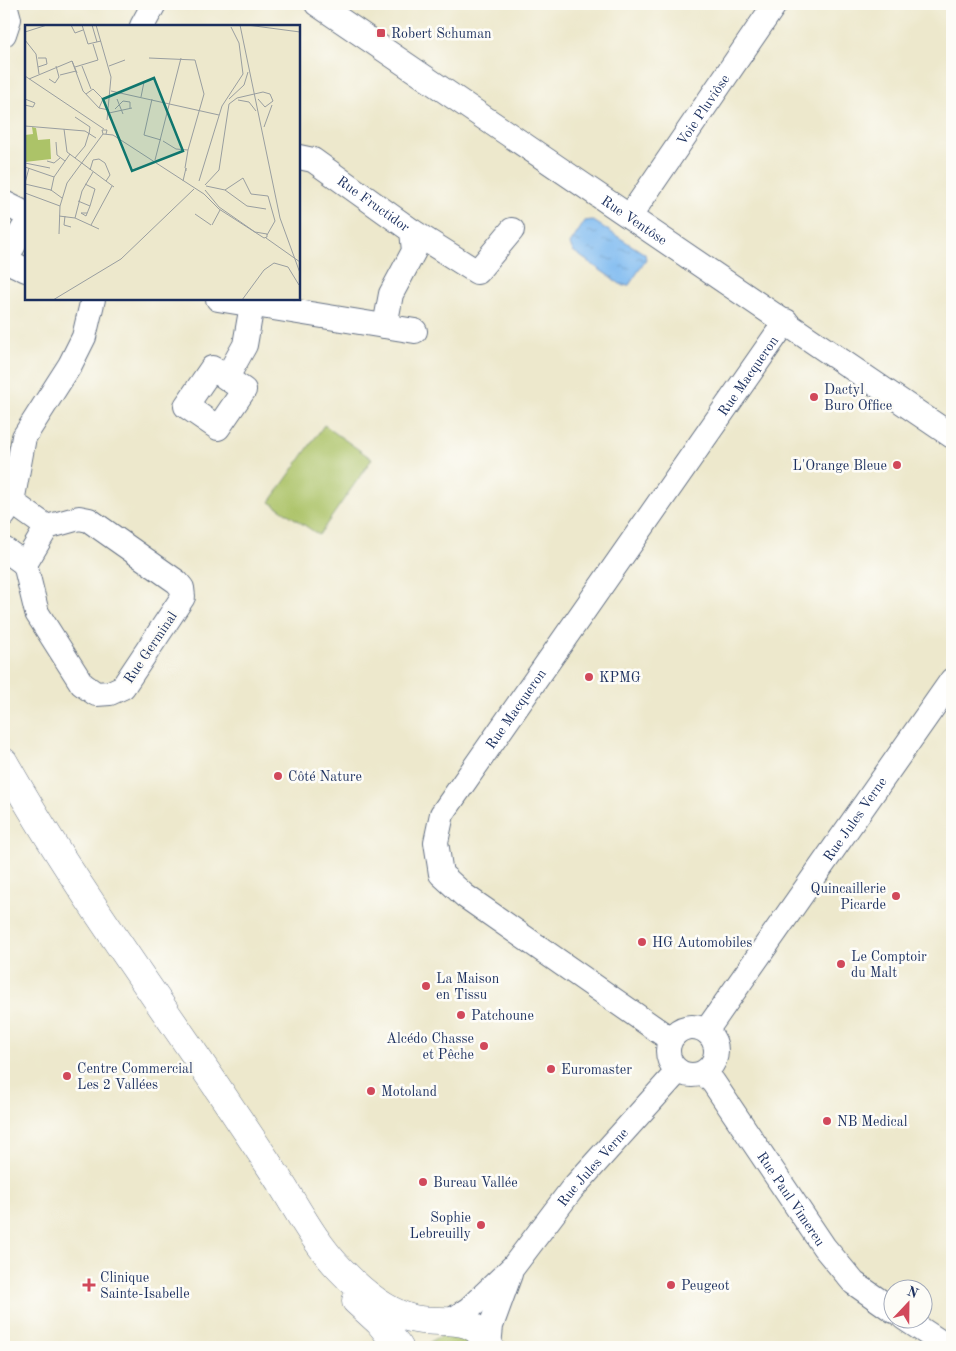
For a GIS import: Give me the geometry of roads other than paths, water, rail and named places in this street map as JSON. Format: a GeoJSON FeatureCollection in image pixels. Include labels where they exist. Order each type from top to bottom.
{"type":"FeatureCollection","features":[{"type":"Feature","properties":{"kind":"main road"},"geometry":{"type":"LineString","coordinates":[[4,762],[56,848],[265,1159],[328,1257],[365,1292],[385,1306],[406,1317],[466,1324],[477,1330],[490,1347]]}},
{"type":"Feature","properties":{"kind":"main road"},"geometry":{"type":"LineString","coordinates":[[4,782],[106,947],[304,1247],[331,1278],[379,1322],[399,1347]]}},
{"type":"Feature","properties":{"kind":"main road"},"geometry":{"type":"LineString","coordinates":[[409,1347],[421,1331],[444,1321]]}},
{"type":"Feature","properties":{"kind":"street"},"geometry":{"type":"LineString","coordinates":[[4,34],[9,19],[5,4]]}},
{"type":"Feature","properties":{"kind":"street"},"geometry":{"type":"LineString","coordinates":[[143,25],[154,4]]}},
{"type":"Feature","properties":{"kind":"street","name":"Rue Ventôse"},"geometry":{"type":"LineString","coordinates":[[318,4],[786,321],[952,436]]}},
{"type":"Feature","properties":{"kind":"street","name":"Voie Pluviôse"},"geometry":{"type":"LineString","coordinates":[[630,216],[775,4]]}},
{"type":"Feature","properties":{"kind":"street","name":"Rue Fructidor"},"geometry":{"type":"LineString","coordinates":[[300,157],[312,160],[412,232],[414,251],[391,294],[385,326]]}},
{"type":"Feature","properties":{"kind":"street"},"geometry":{"type":"LineString","coordinates":[[4,203],[17,243]]}},
{"type":"Feature","properties":{"kind":"street"},"geometry":{"type":"LineString","coordinates":[[412,232],[476,272],[512,230]]}},
{"type":"Feature","properties":{"kind":"street"},"geometry":{"type":"LineString","coordinates":[[4,549],[25,564],[47,527],[8,509],[24,437],[70,365],[84,337],[93,300]]}},
{"type":"Feature","properties":{"kind":"street"},"geometry":{"type":"LineString","coordinates":[[230,300],[253,302],[415,331]]}},
{"type":"Feature","properties":{"kind":"street"},"geometry":{"type":"LineString","coordinates":[[226,378],[245,345],[253,302]]}},
{"type":"Feature","properties":{"kind":"street","name":"Rue Macqueron"},"geometry":{"type":"LineString","coordinates":[[670,1039],[465,896],[441,874],[436,842],[442,814],[786,321]]}},
{"type":"Feature","properties":{"kind":"street","name":"Rue Germinal"},"geometry":{"type":"LineString","coordinates":[[25,564],[37,613],[82,684],[96,694],[110,693],[122,687],[183,597],[182,588],[177,582],[89,520],[79,518],[47,527]]}},
{"type":"Feature","properties":{"kind":"street","name":"Rue Jules Verne"},"geometry":{"type":"LineString","coordinates":[[706,1031],[952,680]]}},
{"type":"Feature","properties":{"kind":"street"},"geometry":{"type":"LineString","coordinates":[[683,1028],[699,1028],[706,1031],[714,1042],[716,1056],[713,1063],[703,1073],[686,1075],[678,1071],[668,1056],[670,1039],[683,1028]]}},
{"type":"Feature","properties":{"kind":"street","name":"Rue Jules Verne"},"geometry":{"type":"LineString","coordinates":[[444,1321],[469,1309],[513,1267],[572,1189],[678,1071]]}},
{"type":"Feature","properties":{"kind":"street","name":"Rue Paul Vimereu"},"geometry":{"type":"LineString","coordinates":[[703,1073],[712,1082],[824,1247],[854,1282],[884,1304]]}},
{"type":"Feature","properties":{"kind":"street","name":"Rue Jules Verne"},"geometry":{"type":"LineString","coordinates":[[490,1347],[491,1326],[513,1267]]}},
{"type":"Feature","properties":{"kind":"street"},"geometry":{"type":"LineString","coordinates":[[919,1328],[948,1347]]}},
{"type":"Feature","properties":{"kind":"water"},"geometry":{"type":"Polygon","coordinates":[[[592,220],[645,254],[646,260],[629,285],[623,286],[573,251],[570,244],[585,221],[592,220]]]}},
{"type":"Feature","properties":{"kind":"place","name":"Robert Schuman"},"geometry":{"type":"Point","coordinates":[381,33]}},
{"type":"Feature","properties":{"kind":"place","name":"Dactyl Buro Office"},"geometry":{"type":"Point","coordinates":[814,397]}},
{"type":"Feature","properties":{"kind":"place","name":"L'Orange Bleue"},"geometry":{"type":"Point","coordinates":[897,465]}},
{"type":"Feature","properties":{"kind":"place","name":"KPMG"},"geometry":{"type":"Point","coordinates":[589,677]}},
{"type":"Feature","properties":{"kind":"place","name":"Côté Nature"},"geometry":{"type":"Point","coordinates":[278,776]}},
{"type":"Feature","properties":{"kind":"place","name":"Quincaillerie Picarde"},"geometry":{"type":"Point","coordinates":[896,896]}},
{"type":"Feature","properties":{"kind":"place","name":"HG Automobiles"},"geometry":{"type":"Point","coordinates":[642,942]}},
{"type":"Feature","properties":{"kind":"place","name":"Le Comptoir du Malt"},"geometry":{"type":"Point","coordinates":[841,964]}},
{"type":"Feature","properties":{"kind":"place","name":"La Maison en Tissu"},"geometry":{"type":"Point","coordinates":[426,986]}},
{"type":"Feature","properties":{"kind":"place","name":"Patchoune"},"geometry":{"type":"Point","coordinates":[461,1015]}},
{"type":"Feature","properties":{"kind":"place","name":"Alcédo Chasse et Pêche"},"geometry":{"type":"Point","coordinates":[484,1046]}},
{"type":"Feature","properties":{"kind":"place","name":"Euromaster"},"geometry":{"type":"Point","coordinates":[551,1069]}},
{"type":"Feature","properties":{"kind":"place","name":"Centre Commercial Les 2 Vallées"},"geometry":{"type":"Point","coordinates":[67,1076]}},
{"type":"Feature","properties":{"kind":"place","name":"Motoland"},"geometry":{"type":"Point","coordinates":[371,1091]}},
{"type":"Feature","properties":{"kind":"place","name":"NB Medical"},"geometry":{"type":"Point","coordinates":[827,1121]}},
{"type":"Feature","properties":{"kind":"place","name":"Bureau Vallée"},"geometry":{"type":"Point","coordinates":[423,1182]}},
{"type":"Feature","properties":{"kind":"place","name":"Sophie Lebreuilly"},"geometry":{"type":"Point","coordinates":[481,1225]}},
{"type":"Feature","properties":{"kind":"place","name":"Clinique Sainte-Isabelle"},"geometry":{"type":"Point","coordinates":[89,1285]}},
{"type":"Feature","properties":{"kind":"place","name":"Peugeot"},"geometry":{"type":"Point","coordinates":[671,1285]}}]}
